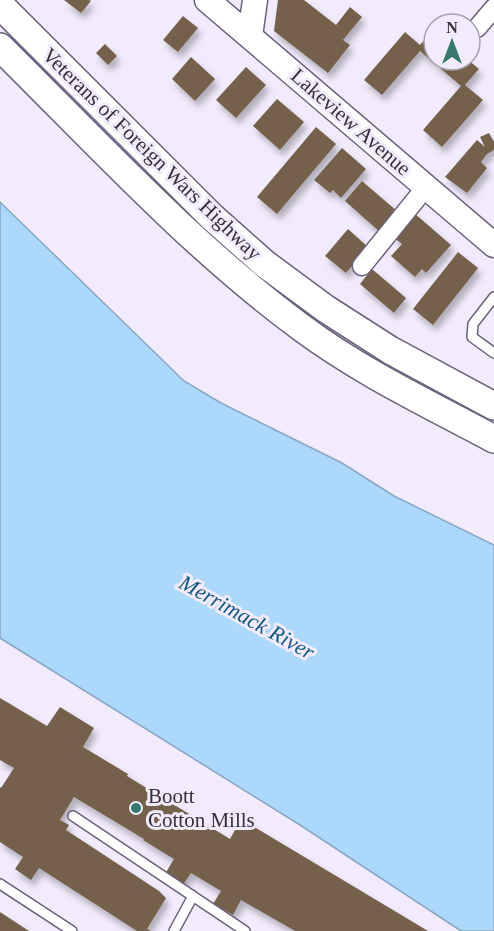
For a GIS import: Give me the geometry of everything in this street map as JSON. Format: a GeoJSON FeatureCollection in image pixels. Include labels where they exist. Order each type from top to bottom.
{"type":"FeatureCollection","features":[{"type":"Feature","properties":{"kind":"main road","name":"Lakeview Avenue"},"geometry":{"type":"LineString","coordinates":[[207,0],[494,245]]}},
{"type":"Feature","properties":{"kind":"main road"},"geometry":{"type":"LineString","coordinates":[[250,36],[255,0]]}},
{"type":"Feature","properties":{"kind":"main road","name":"Veterans of Foreign Wars Highway"},"geometry":{"type":"LineString","coordinates":[[0,5],[212,217],[265,264],[326,309],[390,350],[494,406]]}},
{"type":"Feature","properties":{"kind":"main road","name":"Veterans of Foreign Wars Highway"},"geometry":{"type":"LineString","coordinates":[[0,47],[164,211],[234,275],[303,330],[363,368],[494,439]]}},
{"type":"Feature","properties":{"kind":"street"},"geometry":{"type":"LineString","coordinates":[[482,22],[494,8]]}},
{"type":"Feature","properties":{"kind":"street"},"geometry":{"type":"LineString","coordinates":[[362,266],[426,187]]}},
{"type":"Feature","properties":{"kind":"lane"},"geometry":{"type":"LineString","coordinates":[[494,297],[473,324],[472,337],[494,353]]}},
{"type":"Feature","properties":{"kind":"lane"},"geometry":{"type":"LineString","coordinates":[[73,816],[245,931]]}},
{"type":"Feature","properties":{"kind":"lane"},"geometry":{"type":"LineString","coordinates":[[0,884],[72,931]]}},
{"type":"Feature","properties":{"kind":"lane"},"geometry":{"type":"LineString","coordinates":[[174,931],[193,896]]}},
{"type":"Feature","properties":{"kind":"water","name":"Merrimack River"},"geometry":{"type":"Polygon","coordinates":[[[0,202],[184,381],[221,403],[342,463],[394,496],[494,545],[494,931],[461,931],[300,825],[0,638],[0,202]]]}},
{"type":"Feature","properties":{"kind":"building"},"geometry":{"type":"Polygon","coordinates":[[[64,0],[89,0],[91,1],[81,13],[64,0]]]}},
{"type":"Feature","properties":{"kind":"building"},"geometry":{"type":"Polygon","coordinates":[[[278,0],[304,0],[336,25],[350,7],[362,17],[343,40],[350,45],[328,73],[274,31],[278,0]]]}},
{"type":"Feature","properties":{"kind":"building"},"geometry":{"type":"Polygon","coordinates":[[[183,16],[198,28],[178,52],[163,40],[183,16]]]}},
{"type":"Feature","properties":{"kind":"building"},"geometry":{"type":"Polygon","coordinates":[[[405,32],[420,45],[422,43],[422,53],[420,51],[382,95],[364,80],[405,32]]]}},
{"type":"Feature","properties":{"kind":"building"},"geometry":{"type":"Polygon","coordinates":[[[105,44],[117,56],[108,65],[96,53],[105,44]]]}},
{"type":"Feature","properties":{"kind":"building"},"geometry":{"type":"Polygon","coordinates":[[[191,57],[215,79],[195,101],[172,79],[191,57]]]}},
{"type":"Feature","properties":{"kind":"building"},"geometry":{"type":"Polygon","coordinates":[[[246,67],[266,85],[236,118],[216,100],[246,67]]]}},
{"type":"Feature","properties":{"kind":"building"},"geometry":{"type":"Polygon","coordinates":[[[445,72],[476,72],[465,85],[483,100],[442,147],[423,130],[461,86],[445,72]]]}},
{"type":"Feature","properties":{"kind":"building"},"geometry":{"type":"Polygon","coordinates":[[[277,99],[304,122],[280,150],[253,126],[277,99]]]}},
{"type":"Feature","properties":{"kind":"building"},"geometry":{"type":"Polygon","coordinates":[[[316,127],[336,144],[277,214],[257,197],[316,127]]]}},
{"type":"Feature","properties":{"kind":"building"},"geometry":{"type":"Polygon","coordinates":[[[489,133],[494,142],[494,150],[487,154],[481,162],[487,168],[467,193],[445,177],[477,140],[485,147],[480,137],[489,133]]]}},
{"type":"Feature","properties":{"kind":"building"},"geometry":{"type":"Polygon","coordinates":[[[342,148],[366,169],[341,198],[333,190],[330,193],[314,180],[342,148]]]}},
{"type":"Feature","properties":{"kind":"building"},"geometry":{"type":"Polygon","coordinates":[[[362,181],[398,212],[380,232],[345,201],[362,181]]]}},
{"type":"Feature","properties":{"kind":"building"},"geometry":{"type":"Polygon","coordinates":[[[414,213],[451,245],[426,273],[422,269],[415,277],[391,256],[402,244],[393,237],[414,213]]]}},
{"type":"Feature","properties":{"kind":"building"},"geometry":{"type":"Polygon","coordinates":[[[348,229],[368,247],[346,273],[325,256],[348,229]]]}},
{"type":"Feature","properties":{"kind":"building"},"geometry":{"type":"Polygon","coordinates":[[[458,252],[478,268],[433,325],[413,309],[458,252]]]}},
{"type":"Feature","properties":{"kind":"building"},"geometry":{"type":"Polygon","coordinates":[[[372,269],[406,298],[394,313],[360,284],[372,269]]]}},
{"type":"Feature","properties":{"kind":"building","name":"Boott Cotton Mills"},"geometry":{"type":"Polygon","coordinates":[[[0,698],[47,726],[60,707],[94,728],[83,747],[230,839],[241,819],[428,931],[295,931],[241,900],[233,915],[213,904],[221,891],[191,873],[183,885],[165,874],[174,859],[74,797],[60,820],[69,825],[66,830],[159,891],[166,898],[147,929],[151,931],[137,931],[39,868],[31,880],[15,869],[23,857],[0,842],[0,787],[14,768],[0,760],[0,698]]]}},
{"type":"Feature","properties":{"kind":"building"},"geometry":{"type":"Polygon","coordinates":[[[0,912],[29,931],[0,931],[0,912]]]}},
{"type":"Feature","properties":{"kind":"place","name":"Boott Cotton Mills"},"geometry":{"type":"Point","coordinates":[136,808]}}]}
